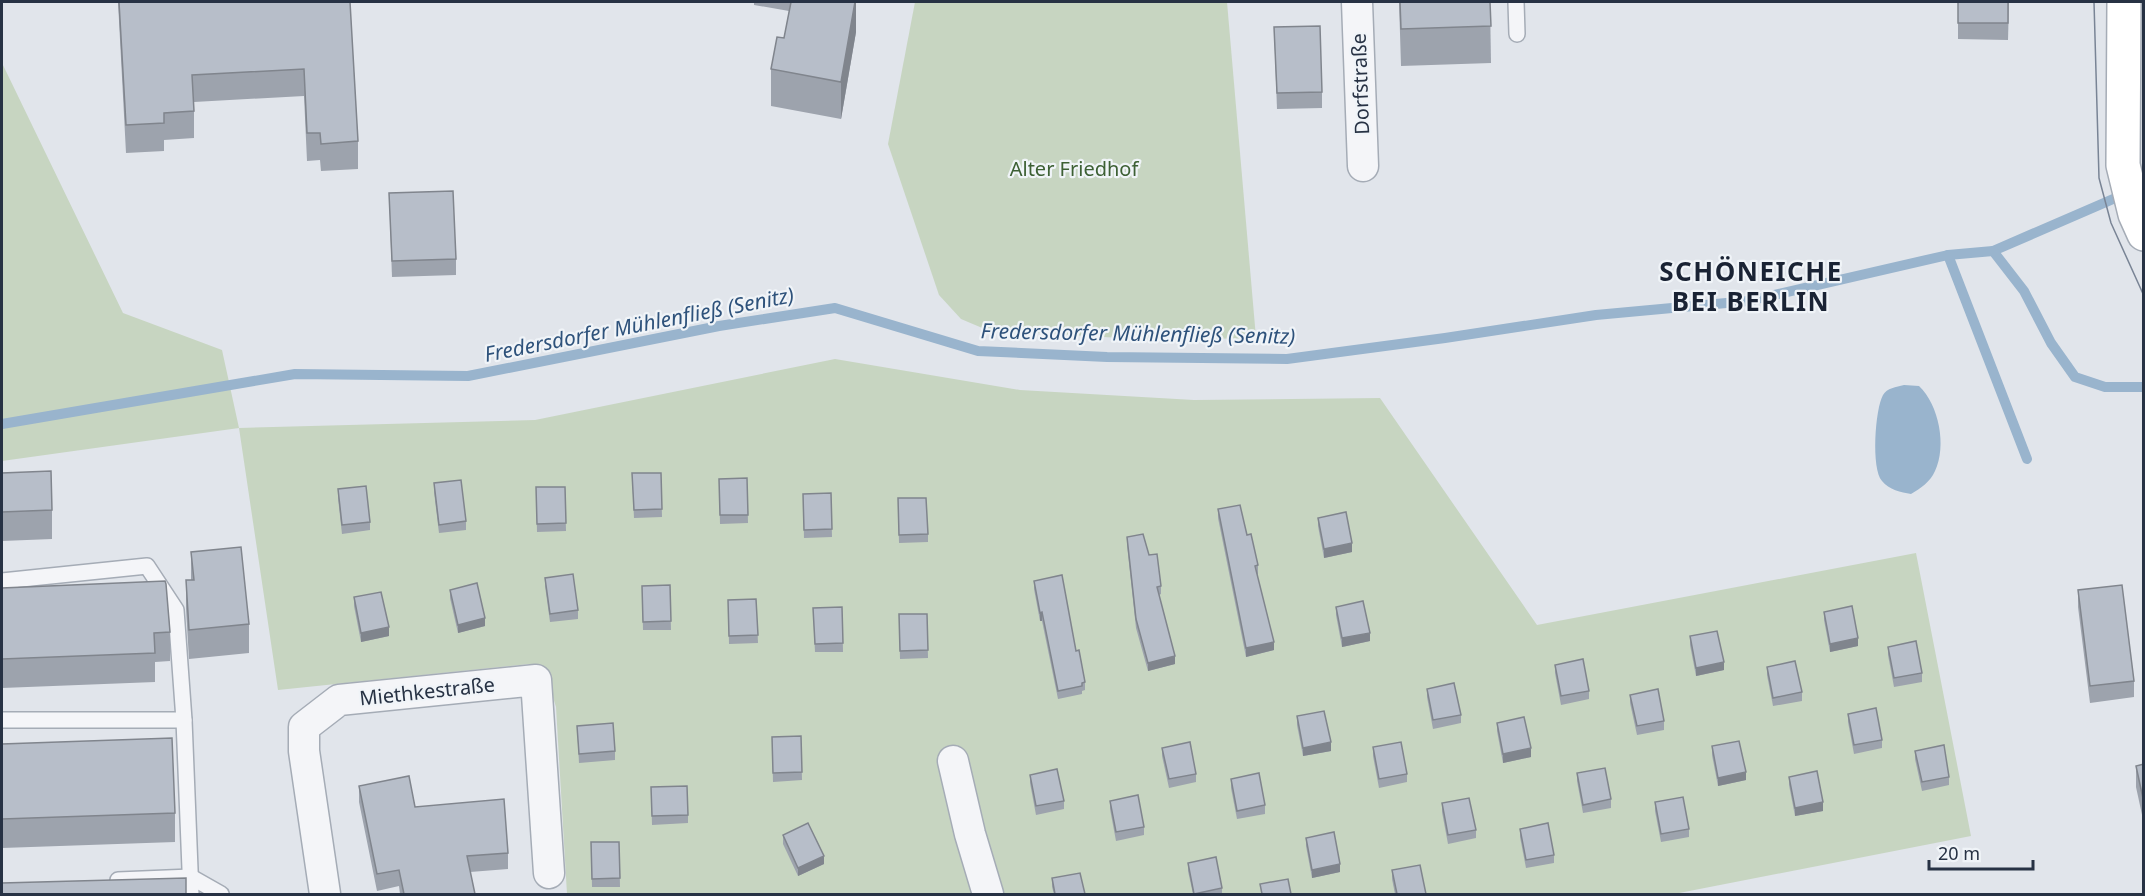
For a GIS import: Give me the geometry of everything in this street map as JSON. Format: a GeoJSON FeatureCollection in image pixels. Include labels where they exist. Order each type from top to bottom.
{"type":"FeatureCollection","features":[{"type":"Feature","properties":{"kind":"main road"},"geometry":{"type":"LineString","coordinates":[[2124,2],[2123,165],[2139,224]]}},
{"type":"Feature","properties":{"kind":"street","name":"Dorfstraße"},"geometry":{"type":"LineString","coordinates":[[1357,2],[1363,166]]}},
{"type":"Feature","properties":{"kind":"street","name":"Miethkestraße"},"geometry":{"type":"LineString","coordinates":[[325,894],[304,751],[304,727],[339,700],[536,680],[549,873]]}},
{"type":"Feature","properties":{"kind":"street"},"geometry":{"type":"LineString","coordinates":[[953,761],[970,834],[988,894]]}},
{"type":"Feature","properties":{"kind":"lane"},"geometry":{"type":"LineString","coordinates":[[1516,2],[1517,34]]}},
{"type":"Feature","properties":{"kind":"lane"},"geometry":{"type":"LineString","coordinates":[[2,581],[147,566],[176,610],[184,720],[191,894]]}},
{"type":"Feature","properties":{"kind":"lane"},"geometry":{"type":"LineString","coordinates":[[2,720],[184,720]]}},
{"type":"Feature","properties":{"kind":"lane"},"geometry":{"type":"LineString","coordinates":[[108,880],[191,877],[221,894]]}},
{"type":"Feature","properties":{"kind":"green space","name":"Alter Friedhof"},"geometry":{"type":"Polygon","coordinates":[[[915,2],[1227,2],[1256,338],[1154,340],[987,330],[961,319],[939,295],[888,144],[915,2]]]}},
{"type":"Feature","properties":{"kind":"green space"},"geometry":{"type":"Polygon","coordinates":[[[2,63],[123,313],[222,350],[239,428],[2,461],[2,63]]]}},
{"type":"Feature","properties":{"kind":"green space"},"geometry":{"type":"Polygon","coordinates":[[[835,359],[1020,390],[1194,400],[1380,398],[1537,625],[1916,553],[1971,836],[1674,894],[567,894],[556,707],[547,678],[529,664],[278,690],[239,428],[535,420],[835,359]]]}},
{"type":"Feature","properties":{"kind":"water"},"geometry":{"type":"Polygon","coordinates":[[[1904,385],[1919,386],[1926,394],[1936,415],[1940,438],[1939,461],[1933,475],[1911,494],[1892,489],[1882,481],[1876,464],[1875,452],[1878,413],[1883,395],[1889,389],[1904,385]]]}},
{"type":"Feature","properties":{"kind":"building"},"geometry":{"type":"Polygon","coordinates":[[[119,2],[350,2],[358,141],[321,144],[320,133],[307,133],[304,69],[192,75],[194,111],[164,113],[164,123],[126,125],[119,2]]]}},
{"type":"Feature","properties":{"kind":"building"},"geometry":{"type":"Polygon","coordinates":[[[791,2],[855,2],[841,82],[771,69],[777,37],[784,38],[791,2]]]}},
{"type":"Feature","properties":{"kind":"building"},"geometry":{"type":"Polygon","coordinates":[[[1400,2],[1490,2],[1491,26],[1401,29],[1400,2]]]}},
{"type":"Feature","properties":{"kind":"building"},"geometry":{"type":"Polygon","coordinates":[[[1958,2],[2008,2],[2008,23],[1958,23],[1958,2]]]}},
{"type":"Feature","properties":{"kind":"building"},"geometry":{"type":"Polygon","coordinates":[[[1320,26],[1322,92],[1277,93],[1274,27],[1320,26]]]}},
{"type":"Feature","properties":{"kind":"building"},"geometry":{"type":"Polygon","coordinates":[[[453,191],[456,259],[392,261],[389,193],[453,191]]]}},
{"type":"Feature","properties":{"kind":"building"},"geometry":{"type":"Polygon","coordinates":[[[51,471],[52,510],[2,512],[2,473],[51,471]]]}},
{"type":"Feature","properties":{"kind":"building"},"geometry":{"type":"Polygon","coordinates":[[[632,473],[661,473],[662,509],[634,510],[632,473]]]}},
{"type":"Feature","properties":{"kind":"building"},"geometry":{"type":"Polygon","coordinates":[[[747,478],[748,515],[720,515],[719,479],[747,478]]]}},
{"type":"Feature","properties":{"kind":"building"},"geometry":{"type":"Polygon","coordinates":[[[461,480],[466,521],[439,525],[434,483],[461,480]]]}},
{"type":"Feature","properties":{"kind":"building"},"geometry":{"type":"Polygon","coordinates":[[[366,486],[370,522],[342,525],[338,489],[366,486]]]}},
{"type":"Feature","properties":{"kind":"building"},"geometry":{"type":"Polygon","coordinates":[[[536,487],[565,487],[566,523],[537,524],[536,487]]]}},
{"type":"Feature","properties":{"kind":"building"},"geometry":{"type":"Polygon","coordinates":[[[831,493],[832,529],[804,530],[803,494],[831,493]]]}},
{"type":"Feature","properties":{"kind":"building"},"geometry":{"type":"Polygon","coordinates":[[[898,498],[926,498],[928,534],[899,535],[898,498]]]}},
{"type":"Feature","properties":{"kind":"building"},"geometry":{"type":"Polygon","coordinates":[[[1240,505],[1247,535],[1251,534],[1258,565],[1255,566],[1274,642],[1246,648],[1218,509],[1240,505]]]}},
{"type":"Feature","properties":{"kind":"building"},"geometry":{"type":"Polygon","coordinates":[[[1346,512],[1352,543],[1324,549],[1318,518],[1346,512]]]}},
{"type":"Feature","properties":{"kind":"building"},"geometry":{"type":"Polygon","coordinates":[[[1143,534],[1149,555],[1157,554],[1161,586],[1157,587],[1175,656],[1148,663],[1136,619],[1127,537],[1143,534]]]}},
{"type":"Feature","properties":{"kind":"building"},"geometry":{"type":"Polygon","coordinates":[[[241,547],[249,624],[189,630],[186,580],[194,580],[191,552],[241,547]]]}},
{"type":"Feature","properties":{"kind":"building"},"geometry":{"type":"Polygon","coordinates":[[[573,574],[578,610],[550,614],[545,578],[573,574]]]}},
{"type":"Feature","properties":{"kind":"building"},"geometry":{"type":"Polygon","coordinates":[[[1062,575],[1076,651],[1079,650],[1085,682],[1082,686],[1058,691],[1034,581],[1062,575]]]}},
{"type":"Feature","properties":{"kind":"building"},"geometry":{"type":"Polygon","coordinates":[[[165,581],[170,632],[154,633],[155,653],[2,659],[2,588],[165,581]]]}},
{"type":"Feature","properties":{"kind":"building"},"geometry":{"type":"Polygon","coordinates":[[[477,583],[485,618],[458,625],[450,590],[477,583]]]}},
{"type":"Feature","properties":{"kind":"building"},"geometry":{"type":"Polygon","coordinates":[[[670,585],[671,621],[643,622],[642,586],[670,585]]]}},
{"type":"Feature","properties":{"kind":"building"},"geometry":{"type":"Polygon","coordinates":[[[2122,585],[2134,681],[2090,686],[2078,590],[2122,585]]]}},
{"type":"Feature","properties":{"kind":"building"},"geometry":{"type":"Polygon","coordinates":[[[381,592],[389,627],[361,633],[354,597],[381,592]]]}},
{"type":"Feature","properties":{"kind":"building"},"geometry":{"type":"Polygon","coordinates":[[[756,599],[758,635],[729,636],[728,600],[756,599]]]}},
{"type":"Feature","properties":{"kind":"building"},"geometry":{"type":"Polygon","coordinates":[[[1363,601],[1370,633],[1342,638],[1336,607],[1363,601]]]}},
{"type":"Feature","properties":{"kind":"building"},"geometry":{"type":"Polygon","coordinates":[[[1852,606],[1858,638],[1830,644],[1824,612],[1852,606]]]}},
{"type":"Feature","properties":{"kind":"building"},"geometry":{"type":"Polygon","coordinates":[[[842,607],[843,643],[815,644],[813,608],[842,607]]]}},
{"type":"Feature","properties":{"kind":"building"},"geometry":{"type":"Polygon","coordinates":[[[899,614],[927,614],[928,650],[900,651],[899,614]]]}},
{"type":"Feature","properties":{"kind":"building"},"geometry":{"type":"Polygon","coordinates":[[[1717,631],[1724,662],[1696,668],[1690,636],[1717,631]]]}},
{"type":"Feature","properties":{"kind":"building"},"geometry":{"type":"Polygon","coordinates":[[[1916,641],[1922,673],[1894,678],[1888,647],[1916,641]]]}},
{"type":"Feature","properties":{"kind":"building"},"geometry":{"type":"Polygon","coordinates":[[[1583,659],[1589,691],[1561,696],[1555,665],[1583,659]]]}},
{"type":"Feature","properties":{"kind":"building"},"geometry":{"type":"Polygon","coordinates":[[[1795,661],[1802,692],[1773,698],[1767,667],[1795,661]]]}},
{"type":"Feature","properties":{"kind":"building"},"geometry":{"type":"Polygon","coordinates":[[[1454,683],[1461,715],[1433,720],[1427,689],[1454,683]]]}},
{"type":"Feature","properties":{"kind":"building"},"geometry":{"type":"Polygon","coordinates":[[[1658,689],[1664,721],[1637,726],[1630,695],[1658,689]]]}},
{"type":"Feature","properties":{"kind":"building"},"geometry":{"type":"Polygon","coordinates":[[[1876,708],[1882,740],[1854,745],[1848,714],[1876,708]]]}},
{"type":"Feature","properties":{"kind":"building"},"geometry":{"type":"Polygon","coordinates":[[[1324,711],[1331,742],[1303,748],[1297,716],[1324,711]]]}},
{"type":"Feature","properties":{"kind":"building"},"geometry":{"type":"Polygon","coordinates":[[[1524,717],[1531,748],[1503,754],[1497,723],[1524,717]]]}},
{"type":"Feature","properties":{"kind":"building"},"geometry":{"type":"Polygon","coordinates":[[[613,723],[615,751],[579,754],[577,726],[613,723]]]}},
{"type":"Feature","properties":{"kind":"building"},"geometry":{"type":"Polygon","coordinates":[[[801,736],[802,772],[773,773],[772,737],[801,736]]]}},
{"type":"Feature","properties":{"kind":"building"},"geometry":{"type":"Polygon","coordinates":[[[172,738],[175,813],[2,819],[2,744],[172,738]]]}},
{"type":"Feature","properties":{"kind":"building"},"geometry":{"type":"Polygon","coordinates":[[[1739,741],[1746,772],[1718,778],[1712,746],[1739,741]]]}},
{"type":"Feature","properties":{"kind":"building"},"geometry":{"type":"Polygon","coordinates":[[[1190,742],[1196,774],[1169,779],[1162,748],[1190,742]]]}},
{"type":"Feature","properties":{"kind":"building"},"geometry":{"type":"Polygon","coordinates":[[[1401,742],[1407,774],[1379,779],[1373,747],[1401,742]]]}},
{"type":"Feature","properties":{"kind":"building"},"geometry":{"type":"Polygon","coordinates":[[[1944,745],[1949,777],[1922,782],[1915,751],[1944,745]]]}},
{"type":"Feature","properties":{"kind":"building"},"geometry":{"type":"Polygon","coordinates":[[[2144,764],[2144,803],[2136,766],[2144,764]]]}},
{"type":"Feature","properties":{"kind":"building"},"geometry":{"type":"Polygon","coordinates":[[[1605,768],[1611,799],[1583,805],[1577,773],[1605,768]]]}},
{"type":"Feature","properties":{"kind":"building"},"geometry":{"type":"Polygon","coordinates":[[[1057,769],[1064,801],[1036,806],[1030,775],[1057,769]]]}},
{"type":"Feature","properties":{"kind":"building"},"geometry":{"type":"Polygon","coordinates":[[[1817,771],[1823,802],[1795,808],[1789,777],[1817,771]]]}},
{"type":"Feature","properties":{"kind":"building"},"geometry":{"type":"Polygon","coordinates":[[[1259,773],[1265,805],[1237,811],[1231,779],[1259,773]]]}},
{"type":"Feature","properties":{"kind":"building"},"geometry":{"type":"Polygon","coordinates":[[[409,776],[415,807],[504,799],[508,853],[467,856],[475,894],[404,894],[399,870],[377,874],[359,786],[409,776]]]}},
{"type":"Feature","properties":{"kind":"building"},"geometry":{"type":"Polygon","coordinates":[[[687,786],[688,815],[652,816],[651,787],[687,786]]]}},
{"type":"Feature","properties":{"kind":"building"},"geometry":{"type":"Polygon","coordinates":[[[1138,795],[1144,827],[1116,832],[1110,801],[1138,795]]]}},
{"type":"Feature","properties":{"kind":"building"},"geometry":{"type":"Polygon","coordinates":[[[1683,797],[1689,829],[1661,834],[1655,802],[1683,797]]]}},
{"type":"Feature","properties":{"kind":"building"},"geometry":{"type":"Polygon","coordinates":[[[1469,798],[1476,830],[1448,835],[1442,803],[1469,798]]]}},
{"type":"Feature","properties":{"kind":"building"},"geometry":{"type":"Polygon","coordinates":[[[808,823],[824,856],[798,868],[783,835],[808,823]]]}},
{"type":"Feature","properties":{"kind":"building"},"geometry":{"type":"Polygon","coordinates":[[[1548,823],[1554,855],[1526,860],[1520,829],[1548,823]]]}},
{"type":"Feature","properties":{"kind":"building"},"geometry":{"type":"Polygon","coordinates":[[[1334,832],[1340,864],[1312,870],[1306,838],[1334,832]]]}},
{"type":"Feature","properties":{"kind":"building"},"geometry":{"type":"Polygon","coordinates":[[[591,842],[619,842],[620,878],[592,879],[591,842]]]}},
{"type":"Feature","properties":{"kind":"building"},"geometry":{"type":"Polygon","coordinates":[[[1216,857],[1222,888],[1194,894],[1188,863],[1216,857]]]}},
{"type":"Feature","properties":{"kind":"building"},"geometry":{"type":"Polygon","coordinates":[[[1420,865],[1426,894],[1397,894],[1392,870],[1420,865]]]}},
{"type":"Feature","properties":{"kind":"building"},"geometry":{"type":"Polygon","coordinates":[[[1080,873],[1085,894],[1055,894],[1052,878],[1080,873]]]}},
{"type":"Feature","properties":{"kind":"building"},"geometry":{"type":"Polygon","coordinates":[[[186,878],[186,894],[2,894],[2,883],[186,878]]]}},
{"type":"Feature","properties":{"kind":"building"},"geometry":{"type":"Polygon","coordinates":[[[1288,879],[1291,894],[1262,894],[1260,884],[1288,879]]]}},
{"type":"Feature","properties":{"kind":"waterway","name":"Fredersdorfer Mühlenfließ (Senitz)"},"geometry":{"type":"LineString","coordinates":[[1993,251],[2127,193]]}},
{"type":"Feature","properties":{"kind":"waterway","name":"Fredersdorfer Mühlenfließ (Senitz)"},"geometry":{"type":"LineString","coordinates":[[2,424],[295,374],[468,376],[719,326],[835,308],[978,351],[1107,357],[1287,359],[1596,315],[1748,301],[1948,255],[1993,251],[2024,291],[2051,343],[2075,377],[2105,387],[2144,387]]}},
{"type":"Feature","properties":{"kind":"waterway"},"geometry":{"type":"LineString","coordinates":[[1948,255],[2027,459]]}},
{"type":"Feature","properties":{"kind":"tram line"},"geometry":{"type":"LineString","coordinates":[[2094,2],[2099,178],[2111,223],[2144,296]]}},
{"type":"Feature","properties":{"kind":"district","name":"SCHÖNEICHE BEI BERLIN"},"geometry":{"type":"Point","coordinates":[1751,286]}}]}
